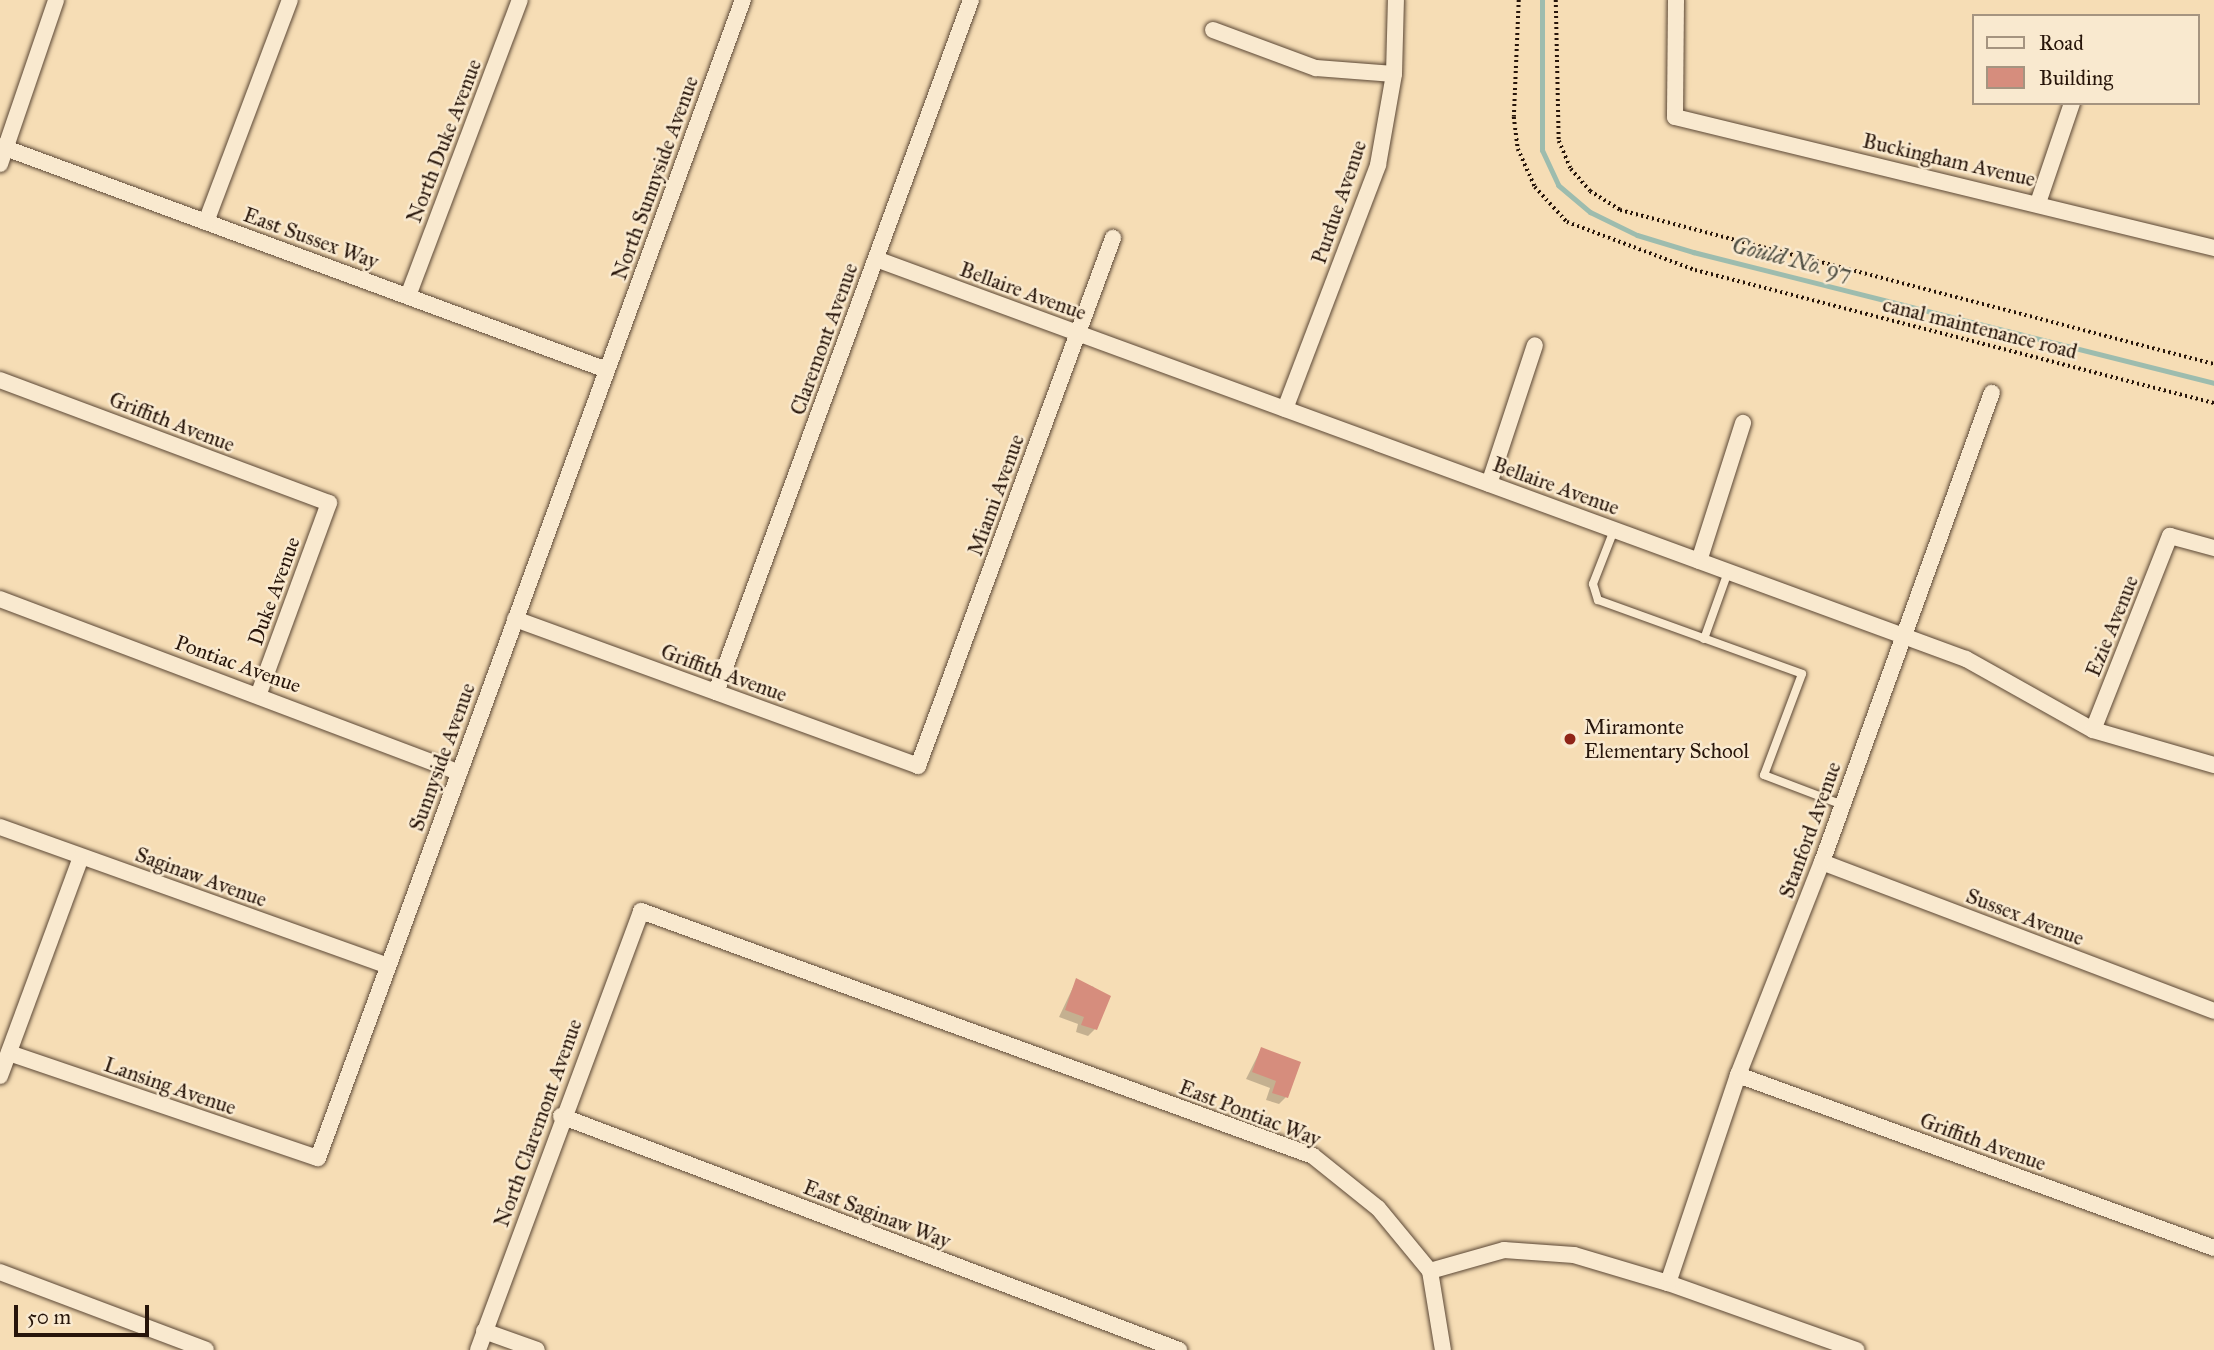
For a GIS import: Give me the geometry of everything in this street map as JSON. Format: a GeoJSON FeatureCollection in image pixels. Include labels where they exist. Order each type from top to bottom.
{"type":"FeatureCollection","features":[{"type":"Feature","properties":{"kind":"street"},"geometry":{"type":"LineString","coordinates":[[0,164],[3,147],[56,0]]}},
{"type":"Feature","properties":{"kind":"street"},"geometry":{"type":"LineString","coordinates":[[206,222],[290,0]]}},
{"type":"Feature","properties":{"kind":"street","name":"North Duke Avenue"},"geometry":{"type":"LineString","coordinates":[[408,296],[520,0]]}},
{"type":"Feature","properties":{"kind":"street","name":"North Sunnyside Avenue"},"geometry":{"type":"LineString","coordinates":[[607,370],[743,0]]}},
{"type":"Feature","properties":{"kind":"street","name":"Claremont Avenue"},"geometry":{"type":"LineString","coordinates":[[716,692],[971,0]]}},
{"type":"Feature","properties":{"kind":"street","name":"Purdue Avenue"},"geometry":{"type":"LineString","coordinates":[[1285,409],[1378,165],[1394,74],[1396,0]]}},
{"type":"Feature","properties":{"kind":"street","name":"Buckingham Avenue"},"geometry":{"type":"LineString","coordinates":[[1676,0],[1675,117],[2038,203],[2214,248]]}},
{"type":"Feature","properties":{"kind":"street"},"geometry":{"type":"LineString","coordinates":[[1213,30],[1316,68],[1394,74]]}},
{"type":"Feature","properties":{"kind":"street"},"geometry":{"type":"LineString","coordinates":[[2038,203],[2070,105]]}},
{"type":"Feature","properties":{"kind":"street","name":"East Sussex Way"},"geometry":{"type":"LineString","coordinates":[[3,147],[607,370]]}},
{"type":"Feature","properties":{"kind":"street","name":"Miami Avenue"},"geometry":{"type":"LineString","coordinates":[[918,766],[1113,239]]}},
{"type":"Feature","properties":{"kind":"street","name":"Bellaire Avenue"},"geometry":{"type":"LineString","coordinates":[[876,259],[1966,659],[2093,730],[2214,765]]}},
{"type":"Feature","properties":{"kind":"street"},"geometry":{"type":"LineString","coordinates":[[1489,484],[1535,345]]}},
{"type":"Feature","properties":{"kind":"street","name":"Sunnyside Avenue"},"geometry":{"type":"LineString","coordinates":[[318,1158],[607,370]]}},
{"type":"Feature","properties":{"kind":"street","name":"Griffith Avenue"},"geometry":{"type":"LineString","coordinates":[[0,380],[329,503]]}},
{"type":"Feature","properties":{"kind":"street","name":"Stanford Avenue"},"geometry":{"type":"LineString","coordinates":[[1668,1283],[1738,1075],[1822,862],[1992,393]]}},
{"type":"Feature","properties":{"kind":"street"},"geometry":{"type":"LineString","coordinates":[[1699,561],[1743,423]]}},
{"type":"Feature","properties":{"kind":"street","name":"Duke Avenue"},"geometry":{"type":"LineString","coordinates":[[259,694],[329,503]]}},
{"type":"Feature","properties":{"kind":"street","name":"Ezie Avenue"},"geometry":{"type":"LineString","coordinates":[[2093,730],[2170,536],[2214,548]]}},
{"type":"Feature","properties":{"kind":"street","name":"Pontiac Avenue"},"geometry":{"type":"LineString","coordinates":[[0,599],[259,694],[459,772]]}},
{"type":"Feature","properties":{"kind":"street","name":"Griffith Avenue"},"geometry":{"type":"LineString","coordinates":[[515,619],[918,766]]}},
{"type":"Feature","properties":{"kind":"street","name":"Saginaw Avenue"},"geometry":{"type":"LineString","coordinates":[[0,827],[388,966]]}},
{"type":"Feature","properties":{"kind":"street"},"geometry":{"type":"LineString","coordinates":[[0,1076],[81,857]]}},
{"type":"Feature","properties":{"kind":"street","name":"Sussex Avenue"},"geometry":{"type":"LineString","coordinates":[[1822,862],[2214,1011]]}},
{"type":"Feature","properties":{"kind":"street","name":"North Claremont Avenue"},"geometry":{"type":"LineString","coordinates":[[478,1350],[561,1116],[641,911]]}},
{"type":"Feature","properties":{"kind":"street","name":"East Pontiac Way"},"geometry":{"type":"LineString","coordinates":[[641,911],[1313,1156],[1378,1208],[1430,1271]]}},
{"type":"Feature","properties":{"kind":"street","name":"Lansing Avenue"},"geometry":{"type":"LineString","coordinates":[[9,1053],[318,1158]]}},
{"type":"Feature","properties":{"kind":"street","name":"Griffith Avenue"},"geometry":{"type":"LineString","coordinates":[[1738,1075],[2214,1248]]}},
{"type":"Feature","properties":{"kind":"street","name":"East Saginaw Way"},"geometry":{"type":"LineString","coordinates":[[561,1116],[1178,1350]]}},
{"type":"Feature","properties":{"kind":"street"},"geometry":{"type":"LineString","coordinates":[[1443,1350],[1430,1271],[1504,1250],[1574,1255],[1668,1283],[1856,1350]]}},
{"type":"Feature","properties":{"kind":"street"},"geometry":{"type":"LineString","coordinates":[[0,1272],[206,1350]]}},
{"type":"Feature","properties":{"kind":"street"},"geometry":{"type":"LineString","coordinates":[[484,1331],[537,1350]]}},
{"type":"Feature","properties":{"kind":"lane"},"geometry":{"type":"LineString","coordinates":[[1614,530],[1593,584],[1598,600],[1802,674],[1764,775],[1843,804]]}},
{"type":"Feature","properties":{"kind":"lane"},"geometry":{"type":"LineString","coordinates":[[1704,639],[1728,572]]}},
{"type":"Feature","properties":{"kind":"path","name":"canal maintenance road"},"geometry":{"type":"LineString","coordinates":[[1519,0],[1514,117],[1518,149],[1535,187],[1567,222],[1695,270],[2214,404]]}},
{"type":"Feature","properties":{"kind":"path","name":"canal maintenance road"},"geometry":{"type":"LineString","coordinates":[[1556,0],[1559,141],[1571,169],[1590,191],[1620,210],[2214,364]]}},
{"type":"Feature","properties":{"kind":"building"},"geometry":{"type":"Polygon","coordinates":[[[1076,978],[1111,996],[1097,1030],[1081,1025],[1084,1017],[1065,1010],[1076,978]]]}},
{"type":"Feature","properties":{"kind":"building"},"geometry":{"type":"Polygon","coordinates":[[[1261,1047],[1301,1062],[1288,1098],[1272,1093],[1276,1081],[1252,1072],[1261,1047]]]}},
{"type":"Feature","properties":{"kind":"waterway","name":"Gould No. 97"},"geometry":{"type":"LineString","coordinates":[[1542,0],[1542,150],[1558,185],[1590,212],[1637,235],[1693,252],[2214,383]]}},
{"type":"Feature","properties":{"kind":"place","name":"Miramonte Elementary School"},"geometry":{"type":"Point","coordinates":[1570,739]}}]}
